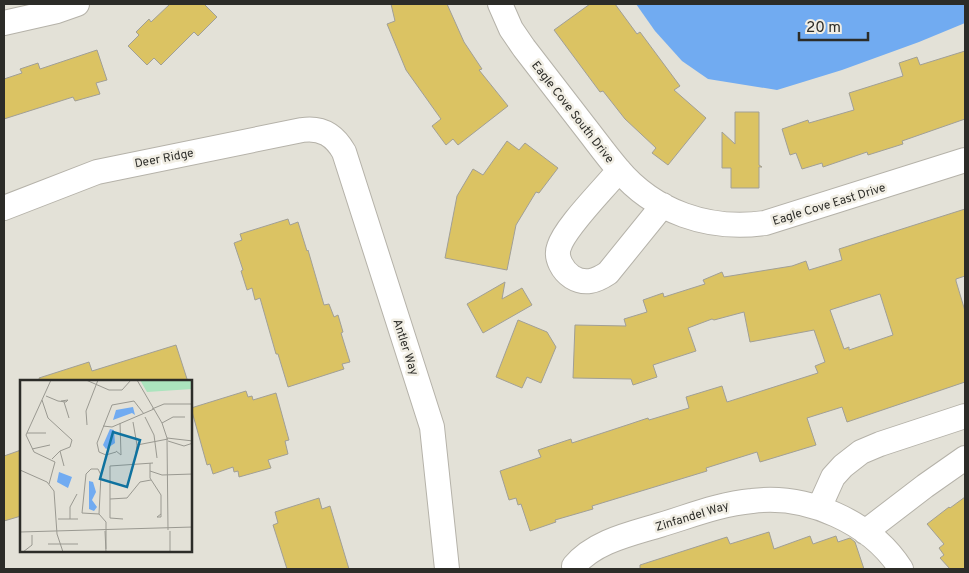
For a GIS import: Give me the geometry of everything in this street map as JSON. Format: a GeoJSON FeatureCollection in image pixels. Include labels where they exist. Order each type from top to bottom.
{"type":"FeatureCollection","features":[{"type":"Feature","properties":{"kind":"street"},"geometry":{"type":"LineString","coordinates":[[4,23],[58,11],[77,4]]}},
{"type":"Feature","properties":{"kind":"street","name":"Eagle Cove South Drive"},"geometry":{"type":"LineString","coordinates":[[500,4],[511,29],[524,48],[619,170],[648,197],[663,205]]}},
{"type":"Feature","properties":{"kind":"street","name":"Deer Ridge"},"geometry":{"type":"LineString","coordinates":[[4,208],[97,172],[307,129],[322,131],[329,135]]}},
{"type":"Feature","properties":{"kind":"street","name":"Antler Way"},"geometry":{"type":"LineString","coordinates":[[329,135],[338,141],[344,152],[432,428],[446,569]]}},
{"type":"Feature","properties":{"kind":"street","name":"Eagle Cove East Drive"},"geometry":{"type":"LineString","coordinates":[[663,205],[687,217],[709,223],[731,226],[765,223],[965,160]]}},
{"type":"Feature","properties":{"kind":"street"},"geometry":{"type":"LineString","coordinates":[[619,170],[562,238],[558,254],[564,272],[578,280],[589,281],[599,279],[608,273],[663,205]]}},
{"type":"Feature","properties":{"kind":"street"},"geometry":{"type":"LineString","coordinates":[[819,508],[833,477],[843,466],[861,452],[965,416]]}},
{"type":"Feature","properties":{"kind":"street"},"geometry":{"type":"LineString","coordinates":[[865,532],[965,458]]}},
{"type":"Feature","properties":{"kind":"street","name":"Zinfandel Way"},"geometry":{"type":"LineString","coordinates":[[574,566],[595,550],[614,540],[735,503],[754,500],[781,500],[819,508],[847,520],[865,532],[894,559],[901,569]]}},
{"type":"Feature","properties":{"kind":"water"},"geometry":{"type":"Polygon","coordinates":[[[636,4],[965,4],[965,23],[842,70],[777,90],[708,79],[682,61],[655,31],[636,4]]]}},
{"type":"Feature","properties":{"kind":"building"},"geometry":{"type":"Polygon","coordinates":[[[170,4],[204,4],[217,17],[198,36],[194,32],[161,65],[154,58],[147,65],[128,46],[139,35],[136,32],[149,19],[151,22],[170,4]]]}},
{"type":"Feature","properties":{"kind":"building"},"geometry":{"type":"Polygon","coordinates":[[[391,4],[447,4],[464,42],[482,69],[479,70],[508,106],[458,145],[453,139],[446,145],[432,126],[441,119],[406,70],[387,24],[395,21],[391,4]]]}},
{"type":"Feature","properties":{"kind":"building"},"geometry":{"type":"Polygon","coordinates":[[[590,4],[615,4],[637,34],[640,32],[680,86],[674,90],[706,118],[668,165],[652,153],[656,148],[625,119],[603,91],[600,92],[554,30],[590,4]]]}},
{"type":"Feature","properties":{"kind":"building"},"geometry":{"type":"Polygon","coordinates":[[[97,50],[107,80],[96,83],[100,94],[75,101],[73,97],[4,119],[4,79],[22,73],[20,69],[38,63],[40,69],[97,50]]]}},
{"type":"Feature","properties":{"kind":"building"},"geometry":{"type":"Polygon","coordinates":[[[965,51],[965,119],[902,141],[903,144],[868,155],[867,152],[823,167],[822,163],[802,169],[796,153],[790,155],[782,129],[808,120],[809,123],[854,110],[849,93],[903,76],[899,63],[917,57],[920,65],[965,51]]]}},
{"type":"Feature","properties":{"kind":"building"},"geometry":{"type":"Polygon","coordinates":[[[735,112],[759,112],[759,165],[762,167],[759,167],[759,188],[731,188],[731,168],[722,168],[722,132],[735,144],[735,112]]]}},
{"type":"Feature","properties":{"kind":"building"},"geometry":{"type":"Polygon","coordinates":[[[507,141],[519,150],[525,143],[558,168],[539,193],[536,192],[516,225],[507,270],[445,258],[457,196],[473,169],[483,175],[507,141]]]}},
{"type":"Feature","properties":{"kind":"building"},"geometry":{"type":"Polygon","coordinates":[[[965,209],[965,276],[956,279],[956,281],[965,311],[965,382],[847,422],[842,407],[807,418],[816,445],[760,462],[757,452],[706,468],[707,471],[592,506],[593,509],[555,520],[556,522],[530,531],[521,504],[518,505],[516,498],[509,500],[500,471],[541,457],[538,450],[571,439],[572,443],[648,418],[649,420],[689,408],[686,397],[722,386],[727,402],[818,373],[815,366],[825,362],[814,330],[750,342],[744,312],[712,319],[688,328],[696,351],[653,365],[657,377],[633,385],[631,379],[573,378],[575,325],[626,326],[624,319],[647,312],[643,300],[663,293],[664,297],[705,284],[703,280],[722,272],[724,277],[792,266],[806,261],[809,270],[842,260],[839,249],[965,209]],[[880,294],[830,310],[844,349],[849,347],[849,350],[893,335],[880,294]]]}},
{"type":"Feature","properties":{"kind":"building"},"geometry":{"type":"Polygon","coordinates":[[[288,219],[290,225],[298,222],[324,305],[329,304],[334,317],[338,315],[343,332],[341,333],[350,362],[342,364],[344,369],[288,387],[278,354],[276,354],[260,298],[255,300],[252,288],[247,290],[234,243],[242,240],[240,234],[288,219]]]}},
{"type":"Feature","properties":{"kind":"building"},"geometry":{"type":"Polygon","coordinates":[[[505,282],[502,299],[522,288],[532,305],[483,333],[467,304],[505,282]]]}},
{"type":"Feature","properties":{"kind":"building"},"geometry":{"type":"Polygon","coordinates":[[[518,320],[547,332],[556,347],[541,383],[527,377],[522,388],[496,377],[518,320]]]}},
{"type":"Feature","properties":{"kind":"building"},"geometry":{"type":"Polygon","coordinates":[[[176,345],[187,380],[40,380],[39,378],[89,362],[92,371],[176,345]]]}},
{"type":"Feature","properties":{"kind":"building"},"geometry":{"type":"Polygon","coordinates":[[[246,391],[248,397],[252,396],[253,400],[276,393],[289,440],[285,441],[288,454],[268,460],[271,468],[239,477],[238,471],[234,472],[233,467],[213,474],[210,464],[207,465],[192,408],[246,391]]]}},
{"type":"Feature","properties":{"kind":"building"},"geometry":{"type":"Polygon","coordinates":[[[20,450],[20,516],[4,521],[4,456],[20,450]]]}},
{"type":"Feature","properties":{"kind":"building"},"geometry":{"type":"Polygon","coordinates":[[[965,497],[965,569],[950,569],[940,558],[944,555],[939,548],[944,544],[927,524],[965,497]]]}},
{"type":"Feature","properties":{"kind":"building"},"geometry":{"type":"Polygon","coordinates":[[[319,498],[322,509],[330,506],[349,569],[287,569],[273,525],[278,523],[275,512],[319,498]]]}},
{"type":"Feature","properties":{"kind":"building"},"geometry":{"type":"Polygon","coordinates":[[[769,532],[774,549],[810,536],[813,544],[836,536],[838,542],[850,538],[855,542],[864,569],[640,569],[640,565],[727,537],[730,544],[769,532]]]}}]}
